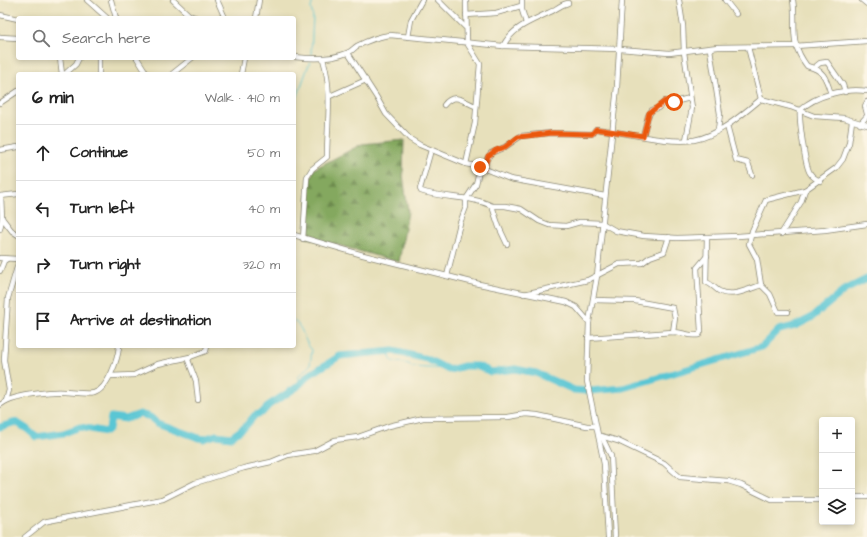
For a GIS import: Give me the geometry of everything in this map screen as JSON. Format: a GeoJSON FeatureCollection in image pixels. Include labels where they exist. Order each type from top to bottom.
{"type":"FeatureCollection","features":[{"type":"Feature","properties":{"kind":"street"},"geometry":{"type":"LineString","coordinates":[[87,0],[104,16]]}},
{"type":"Feature","properties":{"kind":"street"},"geometry":{"type":"LineString","coordinates":[[111,0],[115,16]]}},
{"type":"Feature","properties":{"kind":"street"},"geometry":{"type":"LineString","coordinates":[[173,0],[192,16]]}},
{"type":"Feature","properties":{"kind":"street"},"geometry":{"type":"LineString","coordinates":[[217,0],[224,16]]}},
{"type":"Feature","properties":{"kind":"street"},"geometry":{"type":"LineString","coordinates":[[256,16],[259,0]]}},
{"type":"Feature","properties":{"kind":"street"},"geometry":{"type":"LineString","coordinates":[[408,37],[411,20],[422,0]]}},
{"type":"Feature","properties":{"kind":"street"},"geometry":{"type":"LineString","coordinates":[[438,0],[466,27]]}},
{"type":"Feature","properties":{"kind":"street"},"geometry":{"type":"LineString","coordinates":[[466,0],[466,43],[480,64],[474,128],[466,164]]}},
{"type":"Feature","properties":{"kind":"street"},"geometry":{"type":"LineString","coordinates":[[522,0],[521,6],[526,23]]}},
{"type":"Feature","properties":{"kind":"street"},"geometry":{"type":"LineString","coordinates":[[608,537],[604,464],[595,429],[587,387],[588,338],[589,322],[597,276],[612,131],[620,49],[622,0]]}},
{"type":"Feature","properties":{"kind":"street"},"geometry":{"type":"LineString","coordinates":[[679,0],[692,113],[686,140]]}},
{"type":"Feature","properties":{"kind":"street"},"geometry":{"type":"LineString","coordinates":[[725,0],[736,14]]}},
{"type":"Feature","properties":{"kind":"street"},"geometry":{"type":"LineString","coordinates":[[793,0],[795,16],[795,46],[799,56],[807,66],[815,67],[823,74],[832,94]]}},
{"type":"Feature","properties":{"kind":"street"},"geometry":{"type":"LineString","coordinates":[[862,0],[867,4]]}},
{"type":"Feature","properties":{"kind":"street"},"geometry":{"type":"LineString","coordinates":[[503,46],[509,36],[526,23],[548,14],[560,5],[568,3]]}},
{"type":"Feature","properties":{"kind":"street"},"geometry":{"type":"LineString","coordinates":[[466,15],[496,13],[521,6]]}},
{"type":"Feature","properties":{"kind":"street"},"geometry":{"type":"LineString","coordinates":[[0,15],[16,19]]}},
{"type":"Feature","properties":{"kind":"street"},"geometry":{"type":"LineString","coordinates":[[296,57],[323,59],[348,53],[358,46],[382,36],[390,35],[503,46],[620,49],[649,52],[684,52],[748,46],[795,46],[867,41]]}},
{"type":"Feature","properties":{"kind":"street"},"geometry":{"type":"LineString","coordinates":[[0,37],[16,38]]}},
{"type":"Feature","properties":{"kind":"street"},"geometry":{"type":"LineString","coordinates":[[748,46],[761,99]]}},
{"type":"Feature","properties":{"kind":"street"},"geometry":{"type":"LineString","coordinates":[[710,49],[720,114],[718,130]]}},
{"type":"Feature","properties":{"kind":"street"},"geometry":{"type":"LineString","coordinates":[[348,53],[386,114],[410,139],[431,150],[466,164],[482,168],[496,175],[532,184],[605,196]]}},
{"type":"Feature","properties":{"kind":"street"},"geometry":{"type":"LineString","coordinates":[[303,239],[307,177],[312,169],[327,157],[330,96],[328,74],[323,59]]}},
{"type":"Feature","properties":{"kind":"street"},"geometry":{"type":"LineString","coordinates":[[60,60],[63,72]]}},
{"type":"Feature","properties":{"kind":"street"},"geometry":{"type":"LineString","coordinates":[[66,72],[79,60]]}},
{"type":"Feature","properties":{"kind":"street"},"geometry":{"type":"LineString","coordinates":[[98,72],[99,60]]}},
{"type":"Feature","properties":{"kind":"street"},"geometry":{"type":"LineString","coordinates":[[138,60],[146,72]]}},
{"type":"Feature","properties":{"kind":"street"},"geometry":{"type":"LineString","coordinates":[[174,72],[190,60]]}},
{"type":"Feature","properties":{"kind":"street"},"geometry":{"type":"LineString","coordinates":[[241,72],[244,60]]}},
{"type":"Feature","properties":{"kind":"street"},"geometry":{"type":"LineString","coordinates":[[815,67],[820,63],[827,62],[843,85],[845,92]]}},
{"type":"Feature","properties":{"kind":"street"},"geometry":{"type":"LineString","coordinates":[[330,96],[366,80]]}},
{"type":"Feature","properties":{"kind":"street"},"geometry":{"type":"LineString","coordinates":[[800,110],[821,97],[845,92],[867,91]]}},
{"type":"Feature","properties":{"kind":"street"},"geometry":{"type":"LineString","coordinates":[[0,103],[16,92]]}},
{"type":"Feature","properties":{"kind":"street"},"geometry":{"type":"LineString","coordinates":[[444,105],[449,99],[452,98],[459,99],[475,106]]}},
{"type":"Feature","properties":{"kind":"street"},"geometry":{"type":"LineString","coordinates":[[643,136],[648,116],[652,110],[658,108],[665,101],[679,101],[690,98]]}},
{"type":"Feature","properties":{"kind":"street"},"geometry":{"type":"LineString","coordinates":[[761,99],[800,110],[814,116],[844,118],[867,125]]}},
{"type":"Feature","properties":{"kind":"street"},"geometry":{"type":"LineString","coordinates":[[447,276],[460,223],[466,207],[466,199],[476,184],[482,168],[491,153],[505,147],[521,136],[552,133],[592,134],[596,129],[643,136],[694,140],[726,126],[761,99]]}},
{"type":"Feature","properties":{"kind":"street"},"geometry":{"type":"LineString","coordinates":[[860,124],[867,115],[865,106],[867,102]]}},
{"type":"Feature","properties":{"kind":"street"},"geometry":{"type":"LineString","coordinates":[[800,110],[803,151],[808,169],[814,178],[820,181]]}},
{"type":"Feature","properties":{"kind":"street"},"geometry":{"type":"LineString","coordinates":[[788,312],[778,312],[770,294],[761,285],[757,259],[749,244],[750,236],[766,200],[805,190],[820,181],[836,168],[843,159],[852,121]]}},
{"type":"Feature","properties":{"kind":"street"},"geometry":{"type":"LineString","coordinates":[[726,126],[736,160],[748,163],[752,175]]}},
{"type":"Feature","properties":{"kind":"street"},"geometry":{"type":"LineString","coordinates":[[0,150],[16,148]]}},
{"type":"Feature","properties":{"kind":"street"},"geometry":{"type":"LineString","coordinates":[[431,150],[420,189],[421,191],[433,195],[482,202],[492,206],[505,206],[521,209],[539,221],[549,225],[566,226],[580,222],[602,224],[627,234],[669,238],[781,234],[845,228],[867,224]]}},
{"type":"Feature","properties":{"kind":"street"},"geometry":{"type":"LineString","coordinates":[[781,234],[801,202],[805,190]]}},
{"type":"Feature","properties":{"kind":"street"},"geometry":{"type":"LineString","coordinates":[[0,229],[2,218],[1,196],[16,194]]}},
{"type":"Feature","properties":{"kind":"street"},"geometry":{"type":"LineString","coordinates":[[492,206],[499,227],[508,244]]}},
{"type":"Feature","properties":{"kind":"street"},"geometry":{"type":"LineString","coordinates":[[2,218],[12,231],[16,234]]}},
{"type":"Feature","properties":{"kind":"street"},"geometry":{"type":"LineString","coordinates":[[296,236],[303,239],[447,276],[572,304],[582,312],[589,322]]}},
{"type":"Feature","properties":{"kind":"street"},"geometry":{"type":"LineString","coordinates":[[707,237],[705,281],[719,291],[732,294],[761,285]]}},
{"type":"Feature","properties":{"kind":"street"},"geometry":{"type":"LineString","coordinates":[[522,294],[588,280],[619,264],[642,263],[650,257],[664,252],[669,238]]}},
{"type":"Feature","properties":{"kind":"street"},"geometry":{"type":"LineString","coordinates":[[588,338],[673,332],[683,332],[687,335],[694,336],[699,335],[701,331],[697,268],[706,256]]}},
{"type":"Feature","properties":{"kind":"street"},"geometry":{"type":"LineString","coordinates":[[0,258],[16,259]]}},
{"type":"Feature","properties":{"kind":"street"},"geometry":{"type":"LineString","coordinates":[[0,271],[4,261],[8,259]]}},
{"type":"Feature","properties":{"kind":"street"},"geometry":{"type":"LineString","coordinates":[[6,401],[9,390],[2,354],[8,298],[16,271]]}},
{"type":"Feature","properties":{"kind":"street"},"geometry":{"type":"LineString","coordinates":[[593,300],[635,301],[673,308],[675,318],[673,332]]}},
{"type":"Feature","properties":{"kind":"street"},"geometry":{"type":"LineString","coordinates":[[0,405],[16,397],[52,392],[95,393],[101,389],[110,376],[117,359],[119,348]]}},
{"type":"Feature","properties":{"kind":"street"},"geometry":{"type":"LineString","coordinates":[[110,376],[134,375],[158,364],[190,357],[206,351],[206,348]]}},
{"type":"Feature","properties":{"kind":"street"},"geometry":{"type":"LineString","coordinates":[[190,357],[189,362],[196,381],[198,400]]}},
{"type":"Feature","properties":{"kind":"street"},"geometry":{"type":"LineString","coordinates":[[25,537],[44,522],[163,499],[195,483],[244,468],[271,462],[288,455],[314,451],[335,440],[358,437],[389,426],[423,418],[508,417],[526,414],[538,415],[587,426],[595,429],[601,436],[611,456],[615,537]]}},
{"type":"Feature","properties":{"kind":"street"},"geometry":{"type":"LineString","coordinates":[[601,436],[618,441],[664,463],[680,477],[728,481],[772,500],[819,500]]}},
{"type":"Feature","properties":{"kind":"street"},"geometry":{"type":"LineString","coordinates":[[855,497],[867,497]]}},
{"type":"Feature","properties":{"kind":"green space"},"geometry":{"type":"Polygon","coordinates":[[[404,140],[403,175],[408,212],[399,262],[307,238],[308,187],[314,169],[362,144],[404,140]]]}},
{"type":"Feature","properties":{"kind":"waterway"},"geometry":{"type":"LineString","coordinates":[[311,55],[313,17],[311,8],[313,0]]}},
{"type":"Feature","properties":{"kind":"waterway"},"geometry":{"type":"LineString","coordinates":[[296,100],[310,61]]}},
{"type":"Feature","properties":{"kind":"waterway"},"geometry":{"type":"LineString","coordinates":[[590,391],[623,388],[762,347],[779,330],[795,326],[811,318],[845,290],[867,279]]}},
{"type":"Feature","properties":{"kind":"waterway"},"geometry":{"type":"LineString","coordinates":[[296,323],[300,327],[312,350],[310,365],[298,377],[301,383]]}},
{"type":"Feature","properties":{"kind":"waterway"},"geometry":{"type":"LineString","coordinates":[[0,427],[16,422],[36,437],[64,433],[80,427],[106,432],[109,429],[111,417],[126,419],[140,414],[150,417],[157,423],[199,438],[204,439],[216,435],[231,437],[245,427],[255,415],[262,413],[269,405],[297,387],[309,375],[340,356],[393,351],[427,359],[449,370],[464,366],[478,366],[491,372],[515,369],[536,373],[574,390],[586,391]]}},
{"type":"Feature","properties":{"kind":"waterway"},"geometry":{"type":"LineString","coordinates":[[388,352],[392,361],[409,364],[412,367],[447,369]]}},
{"type":"Feature","properties":{"kind":"route"},"geometry":{"type":"LineString","coordinates":[[480,167],[484,169],[488,156],[491,153],[505,147],[521,136],[552,133],[593,134],[594,130],[596,129],[643,136],[649,113],[660,107],[665,101],[674,102]]}}]}
